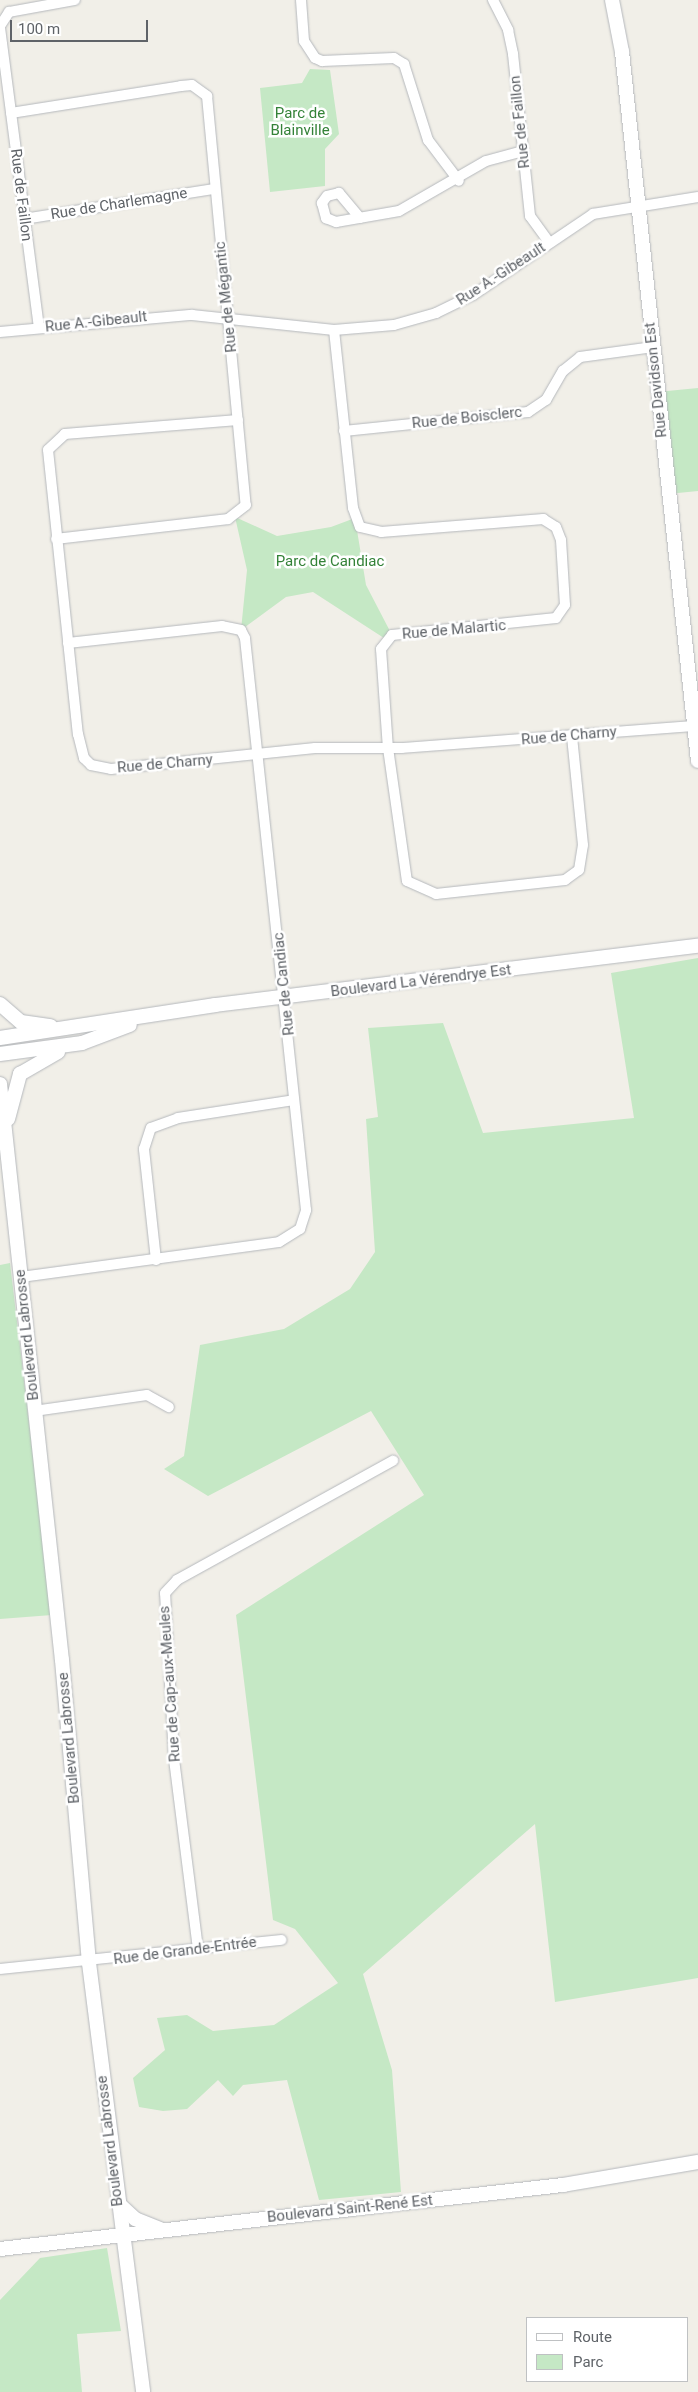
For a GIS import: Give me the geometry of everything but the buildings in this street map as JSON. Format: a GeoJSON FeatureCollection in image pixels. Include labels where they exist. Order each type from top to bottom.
{"type":"FeatureCollection","features":[{"type":"Feature","properties":{"kind":"street","name":"Rue de Faillon"},"geometry":{"type":"LineString","coordinates":[[39,328],[10,113],[2,18],[15,10],[75,0]]}},
{"type":"Feature","properties":{"kind":"street"},"geometry":{"type":"LineString","coordinates":[[301,0],[304,41],[315,58],[322,62],[394,58],[404,64],[428,140],[459,181]]}},
{"type":"Feature","properties":{"kind":"street","name":"Rue de Faillon"},"geometry":{"type":"LineString","coordinates":[[493,0],[508,30],[530,216],[549,242]]}},
{"type":"Feature","properties":{"kind":"street","name":"Rue Davidson Est"},"geometry":{"type":"LineString","coordinates":[[612,0],[621,45],[696,726],[698,761]]}},
{"type":"Feature","properties":{"kind":"street","name":"Rue de Mégantic"},"geometry":{"type":"LineString","coordinates":[[10,113],[192,85],[207,96],[213,190],[230,315],[238,420],[247,498],[235,517],[56,538]]}},
{"type":"Feature","properties":{"kind":"street"},"geometry":{"type":"LineString","coordinates":[[360,218],[399,211],[459,181],[486,161],[523,151]]}},
{"type":"Feature","properties":{"kind":"street","name":"Rue de Charlemagne"},"geometry":{"type":"LineString","coordinates":[[24,219],[213,190]]}},
{"type":"Feature","properties":{"kind":"street","name":"Rue A.-Gibeault"},"geometry":{"type":"LineString","coordinates":[[0,332],[171,316],[230,315],[334,330],[394,325],[436,313],[488,285],[593,214],[638,204],[698,197]]}},
{"type":"Feature","properties":{"kind":"street","name":"Rue de Malartic"},"geometry":{"type":"LineString","coordinates":[[334,330],[355,518],[365,530],[543,519],[556,527],[561,540],[565,605],[556,618],[392,635],[387,640],[379,659],[404,876],[422,891],[436,894],[565,880],[579,870],[583,845],[572,736]]}},
{"type":"Feature","properties":{"kind":"street","name":"Rue de Boisclerc"},"geometry":{"type":"LineString","coordinates":[[344,431],[528,412],[546,400],[563,371],[580,357],[653,347]]}},
{"type":"Feature","properties":{"kind":"street","name":"Rue de Charny"},"geometry":{"type":"LineString","coordinates":[[238,420],[177,422],[57,438],[47,460],[81,750],[91,765],[111,770],[315,748],[388,748],[696,726]]}},
{"type":"Feature","properties":{"kind":"street","name":"Rue de Candiac"},"geometry":{"type":"LineString","coordinates":[[21,1277],[279,1242],[300,1229],[306,1210],[294,1100],[286,996],[249,654],[241,630],[222,626],[68,643]]}},
{"type":"Feature","properties":{"kind":"street","name":"Boulevard La Vérendrye Est"},"geometry":{"type":"LineString","coordinates":[[0,1038],[79,1029],[286,996],[698,946]]}},
{"type":"Feature","properties":{"kind":"street"},"geometry":{"type":"LineString","coordinates":[[0,1004],[21,1022],[79,1029]]}},
{"type":"Feature","properties":{"kind":"street","name":"Boulevard La Vérendrye Est"},"geometry":{"type":"LineString","coordinates":[[0,1054],[82,1043],[144,1018]]}},
{"type":"Feature","properties":{"kind":"street"},"geometry":{"type":"LineString","coordinates":[[5,1139],[12,1092],[20,1074],[36,1061],[82,1043]]}},
{"type":"Feature","properties":{"kind":"street","name":"Boulevard Labrosse"},"geometry":{"type":"LineString","coordinates":[[0,1084],[89,1963],[143,2392]]}},
{"type":"Feature","properties":{"kind":"street"},"geometry":{"type":"LineString","coordinates":[[156,1260],[144,1149],[151,1128],[178,1118],[294,1100]]}},
{"type":"Feature","properties":{"kind":"street"},"geometry":{"type":"LineString","coordinates":[[0,1121],[5,1139]]}},
{"type":"Feature","properties":{"kind":"street"},"geometry":{"type":"LineString","coordinates":[[34,1411],[147,1395],[169,1407]]}},
{"type":"Feature","properties":{"kind":"street","name":"Rue de Cap-aux-Meules"},"geometry":{"type":"LineString","coordinates":[[198,1949],[174,1758],[165,1593],[177,1580],[393,1461]]}},
{"type":"Feature","properties":{"kind":"street","name":"Rue de Grande-Entrée"},"geometry":{"type":"LineString","coordinates":[[0,1969],[89,1963],[282,1940]]}},
{"type":"Feature","properties":{"kind":"street","name":"Boulevard Saint-René Est"},"geometry":{"type":"LineString","coordinates":[[0,2249],[563,2185],[698,2162]]}},
{"type":"Feature","properties":{"kind":"street"},"geometry":{"type":"LineString","coordinates":[[118,2203],[137,2220],[165,2230]]}},
{"type":"Feature","properties":{"kind":"green space","name":"Parc de Blainville"},"geometry":{"type":"Polygon","coordinates":[[[310,69],[330,70],[339,134],[325,149],[325,186],[270,192],[260,88],[302,83],[310,69]]]}},
{"type":"Feature","properties":{"kind":"green space"},"geometry":{"type":"Polygon","coordinates":[[[698,388],[698,491],[668,494],[657,392],[698,388]]]}},
{"type":"Feature","properties":{"kind":"green space","name":"Parc de Candiac"},"geometry":{"type":"Polygon","coordinates":[[[235,517],[277,536],[331,527],[355,518],[366,585],[392,635],[387,640],[313,592],[286,597],[241,630],[247,570],[235,517]]]}},
{"type":"Feature","properties":{"kind":"green space"},"geometry":{"type":"Polygon","coordinates":[[[698,958],[698,1978],[555,2002],[535,1824],[363,1974],[392,2070],[401,2192],[319,2200],[287,2080],[243,2085],[233,2096],[218,2080],[187,2109],[163,2111],[139,2107],[133,2078],[165,2050],[157,2018],[187,2015],[213,2031],[274,2025],[338,1983],[295,1929],[273,1920],[236,1615],[424,1495],[371,1411],[208,1496],[164,1469],[184,1456],[200,1345],[284,1329],[350,1289],[375,1252],[366,1119],[378,1117],[368,1028],[443,1023],[483,1133],[634,1118],[611,973],[698,958]]]}},
{"type":"Feature","properties":{"kind":"green space"},"geometry":{"type":"Polygon","coordinates":[[[10,1263],[52,1615],[0,1619],[0,1265],[10,1263]]]}},
{"type":"Feature","properties":{"kind":"green space"},"geometry":{"type":"Polygon","coordinates":[[[107,2248],[121,2331],[77,2334],[82,2392],[0,2392],[0,2300],[40,2258],[107,2248]]]}}]}
